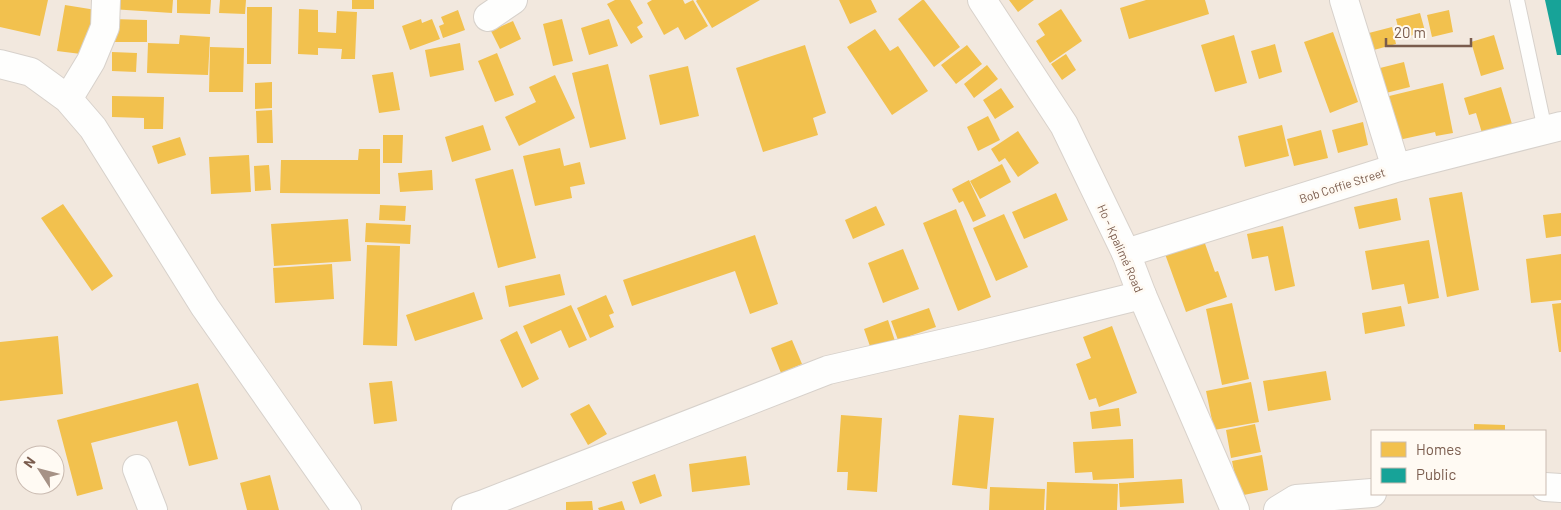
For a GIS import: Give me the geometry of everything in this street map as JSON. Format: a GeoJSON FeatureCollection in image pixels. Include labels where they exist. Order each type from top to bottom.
{"type":"FeatureCollection","features":[{"type":"Feature","properties":{"kind":"street"},"geometry":{"type":"LineString","coordinates":[[68,99],[91,61],[105,27],[106,0]]}},
{"type":"Feature","properties":{"kind":"street"},"geometry":{"type":"LineString","coordinates":[[488,17],[513,0]]}},
{"type":"Feature","properties":{"kind":"street","name":"Ho - Kpalimé Road"},"geometry":{"type":"LineString","coordinates":[[982,0],[1064,125],[1126,253],[1235,510]]}},
{"type":"Feature","properties":{"kind":"street"},"geometry":{"type":"LineString","coordinates":[[1344,0],[1396,168]]}},
{"type":"Feature","properties":{"kind":"street"},"geometry":{"type":"LineString","coordinates":[[0,64],[31,72],[68,99],[92,128],[205,307],[347,510]]}},
{"type":"Feature","properties":{"kind":"street","name":"Bob Coffie Street"},"geometry":{"type":"LineString","coordinates":[[1126,253],[1396,168],[1553,128]]}},
{"type":"Feature","properties":{"kind":"street"},"geometry":{"type":"LineString","coordinates":[[466,510],[828,370],[980,335],[1142,294]]}},
{"type":"Feature","properties":{"kind":"street"},"geometry":{"type":"LineString","coordinates":[[137,470],[153,510]]}},
{"type":"Feature","properties":{"kind":"street"},"geometry":{"type":"LineString","coordinates":[[1546,487],[1561,488]]}},
{"type":"Feature","properties":{"kind":"street"},"geometry":{"type":"LineString","coordinates":[[1278,510],[1296,500],[1371,493]]}},
{"type":"Feature","properties":{"kind":"lane"},"geometry":{"type":"LineString","coordinates":[[1517,0],[1553,128]]}},
{"type":"Feature","properties":{"kind":"shaded area"},"geometry":{"type":"Polygon","coordinates":[[[0,0],[1561,0],[1561,510],[0,510],[0,0]]]}},
{"type":"Feature","properties":{"kind":"building: Homes"},"geometry":{"type":"Polygon","coordinates":[[[0,0],[48,0],[40,36],[0,27],[0,0]]]}},
{"type":"Feature","properties":{"kind":"building: Homes"},"geometry":{"type":"Polygon","coordinates":[[[112,0],[173,0],[172,13],[111,9],[112,0]]]}},
{"type":"Feature","properties":{"kind":"building: Homes"},"geometry":{"type":"Polygon","coordinates":[[[177,0],[211,0],[210,14],[177,13],[177,0]]]}},
{"type":"Feature","properties":{"kind":"building: Homes"},"geometry":{"type":"Polygon","coordinates":[[[220,0],[246,0],[245,14],[219,13],[220,0]]]}},
{"type":"Feature","properties":{"kind":"building: Homes"},"geometry":{"type":"Polygon","coordinates":[[[352,0],[374,0],[374,9],[352,9],[352,0]]]}},
{"type":"Feature","properties":{"kind":"building: Homes"},"geometry":{"type":"Polygon","coordinates":[[[615,0],[630,0],[643,23],[637,27],[643,37],[631,44],[607,4],[615,0]]]}},
{"type":"Feature","properties":{"kind":"building: Homes"},"geometry":{"type":"Polygon","coordinates":[[[652,0],[683,0],[685,4],[693,0],[708,26],[685,40],[678,27],[664,35],[647,3],[652,0]]]}},
{"type":"Feature","properties":{"kind":"building: Homes"},"geometry":{"type":"Polygon","coordinates":[[[697,0],[760,0],[712,28],[697,0]]]}},
{"type":"Feature","properties":{"kind":"building: Homes"},"geometry":{"type":"Polygon","coordinates":[[[839,0],[871,0],[877,12],[850,24],[839,0]]]}},
{"type":"Feature","properties":{"kind":"building: Homes"},"geometry":{"type":"Polygon","coordinates":[[[924,0],[960,47],[934,67],[898,19],[924,0]]]}},
{"type":"Feature","properties":{"kind":"building: Homes"},"geometry":{"type":"Polygon","coordinates":[[[1009,0],[1034,0],[1018,12],[1009,0]]]}},
{"type":"Feature","properties":{"kind":"building: Homes"},"geometry":{"type":"Polygon","coordinates":[[[1146,0],[1205,0],[1209,14],[1129,39],[1120,8],[1146,0]]]}},
{"type":"Feature","properties":{"kind":"building: Homes"},"geometry":{"type":"Polygon","coordinates":[[[65,5],[96,10],[89,55],[57,51],[65,5]]]}},
{"type":"Feature","properties":{"kind":"building: Homes"},"geometry":{"type":"Polygon","coordinates":[[[247,7],[272,7],[271,64],[247,64],[247,7]]]}},
{"type":"Feature","properties":{"kind":"building: Homes"},"geometry":{"type":"Polygon","coordinates":[[[299,9],[318,10],[318,32],[336,33],[337,11],[357,12],[355,59],[341,59],[342,49],[318,48],[318,55],[298,54],[299,9]]]}},
{"type":"Feature","properties":{"kind":"building: Homes"},"geometry":{"type":"Polygon","coordinates":[[[1061,9],[1082,41],[1050,63],[1036,41],[1045,35],[1038,24],[1061,9]]]}},
{"type":"Feature","properties":{"kind":"building: Homes"},"geometry":{"type":"Polygon","coordinates":[[[458,10],[465,30],[443,38],[439,26],[444,24],[441,17],[458,10]]]}},
{"type":"Feature","properties":{"kind":"building: Homes"},"geometry":{"type":"Polygon","coordinates":[[[1449,10],[1453,32],[1432,37],[1427,15],[1449,10]]]}},
{"type":"Feature","properties":{"kind":"building: Homes"},"geometry":{"type":"Polygon","coordinates":[[[1420,13],[1425,31],[1401,39],[1396,19],[1420,13]]]}},
{"type":"Feature","properties":{"kind":"building: Homes"},"geometry":{"type":"Polygon","coordinates":[[[112,19],[147,20],[147,42],[111,42],[112,19]]]}},
{"type":"Feature","properties":{"kind":"building: Homes"},"geometry":{"type":"Polygon","coordinates":[[[421,19],[422,23],[432,19],[440,39],[410,50],[402,26],[421,19]]]}},
{"type":"Feature","properties":{"kind":"building: Homes"},"geometry":{"type":"Polygon","coordinates":[[[562,19],[573,61],[553,66],[543,24],[562,19]]]}},
{"type":"Feature","properties":{"kind":"building: Homes"},"geometry":{"type":"Polygon","coordinates":[[[609,19],[618,46],[589,55],[581,28],[609,19]]]}},
{"type":"Feature","properties":{"kind":"building: Homes"},"geometry":{"type":"Polygon","coordinates":[[[513,21],[521,39],[500,49],[491,31],[513,21]]]}},
{"type":"Feature","properties":{"kind":"building: Homes"},"geometry":{"type":"Polygon","coordinates":[[[1392,27],[1396,44],[1370,51],[1365,34],[1392,27]]]}},
{"type":"Feature","properties":{"kind":"building: Homes"},"geometry":{"type":"Polygon","coordinates":[[[875,29],[890,51],[898,46],[928,91],[892,115],[847,47],[875,29]]]}},
{"type":"Feature","properties":{"kind":"building: Homes"},"geometry":{"type":"Polygon","coordinates":[[[1333,32],[1358,102],[1330,113],[1304,42],[1333,32]]]}},
{"type":"Feature","properties":{"kind":"building: Homes"},"geometry":{"type":"Polygon","coordinates":[[[180,35],[210,37],[208,75],[147,73],[148,43],[179,44],[180,35]]]}},
{"type":"Feature","properties":{"kind":"building: Homes"},"geometry":{"type":"Polygon","coordinates":[[[1234,35],[1247,83],[1215,92],[1201,45],[1234,35]]]}},
{"type":"Feature","properties":{"kind":"building: Homes"},"geometry":{"type":"Polygon","coordinates":[[[1494,35],[1504,69],[1481,76],[1471,42],[1494,35]]]}},
{"type":"Feature","properties":{"kind":"building: Homes"},"geometry":{"type":"Polygon","coordinates":[[[460,43],[464,70],[430,77],[425,50],[460,43]]]}},
{"type":"Feature","properties":{"kind":"building: Homes"},"geometry":{"type":"Polygon","coordinates":[[[1275,44],[1282,72],[1259,79],[1251,51],[1275,44]]]}},
{"type":"Feature","properties":{"kind":"building: Homes"},"geometry":{"type":"Polygon","coordinates":[[[805,45],[826,113],[813,118],[818,135],[763,152],[736,68],[805,45]]]}},
{"type":"Feature","properties":{"kind":"building: Homes"},"geometry":{"type":"Polygon","coordinates":[[[967,45],[982,64],[956,84],[941,65],[967,45]]]}},
{"type":"Feature","properties":{"kind":"building: Homes"},"geometry":{"type":"Polygon","coordinates":[[[210,47],[244,48],[243,92],[209,92],[210,47]]]}},
{"type":"Feature","properties":{"kind":"building: Homes"},"geometry":{"type":"Polygon","coordinates":[[[112,52],[137,53],[136,72],[112,71],[112,52]]]}},
{"type":"Feature","properties":{"kind":"building: Homes"},"geometry":{"type":"Polygon","coordinates":[[[497,53],[514,95],[495,102],[478,61],[497,53]]]}},
{"type":"Feature","properties":{"kind":"building: Homes"},"geometry":{"type":"Polygon","coordinates":[[[1066,54],[1076,70],[1062,80],[1051,64],[1066,54]]]}},
{"type":"Feature","properties":{"kind":"building: Homes"},"geometry":{"type":"Polygon","coordinates":[[[1404,62],[1410,87],[1386,93],[1380,68],[1404,62]]]}},
{"type":"Feature","properties":{"kind":"building: Homes"},"geometry":{"type":"Polygon","coordinates":[[[608,64],[626,139],[590,148],[572,73],[608,64]]]}},
{"type":"Feature","properties":{"kind":"building: Homes"},"geometry":{"type":"Polygon","coordinates":[[[987,65],[998,79],[974,98],[964,84],[987,65]]]}},
{"type":"Feature","properties":{"kind":"building: Homes"},"geometry":{"type":"Polygon","coordinates":[[[688,66],[699,116],[660,125],[649,75],[688,66]]]}},
{"type":"Feature","properties":{"kind":"building: Homes"},"geometry":{"type":"Polygon","coordinates":[[[393,72],[400,110],[379,113],[372,75],[393,72]]]}},
{"type":"Feature","properties":{"kind":"building: Homes"},"geometry":{"type":"Polygon","coordinates":[[[555,75],[575,118],[519,146],[505,117],[536,102],[529,87],[555,75]]]}},
{"type":"Feature","properties":{"kind":"building: Homes"},"geometry":{"type":"Polygon","coordinates":[[[272,82],[272,108],[255,109],[255,83],[272,82]]]}},
{"type":"Feature","properties":{"kind":"building: Homes"},"geometry":{"type":"Polygon","coordinates":[[[1443,83],[1453,133],[1436,136],[1435,132],[1394,141],[1385,97],[1443,83]]]}},
{"type":"Feature","properties":{"kind":"building: Homes"},"geometry":{"type":"Polygon","coordinates":[[[1501,87],[1512,124],[1482,133],[1476,113],[1469,115],[1464,98],[1501,87]]]}},
{"type":"Feature","properties":{"kind":"building: Homes"},"geometry":{"type":"Polygon","coordinates":[[[1001,88],[1014,107],[995,119],[983,100],[1001,88]]]}},
{"type":"Feature","properties":{"kind":"building: Homes"},"geometry":{"type":"Polygon","coordinates":[[[112,96],[164,97],[163,129],[144,129],[144,118],[112,117],[112,96]]]}},
{"type":"Feature","properties":{"kind":"building: Homes"},"geometry":{"type":"Polygon","coordinates":[[[272,110],[273,143],[257,143],[256,111],[272,110]]]}},
{"type":"Feature","properties":{"kind":"building: Homes"},"geometry":{"type":"Polygon","coordinates":[[[988,116],[1000,140],[978,151],[967,127],[988,116]]]}},
{"type":"Feature","properties":{"kind":"building: Homes"},"geometry":{"type":"Polygon","coordinates":[[[1363,122],[1368,145],[1338,153],[1332,130],[1363,122]]]}},
{"type":"Feature","properties":{"kind":"building: Homes"},"geometry":{"type":"Polygon","coordinates":[[[483,125],[491,150],[452,162],[445,137],[483,125]]]}},
{"type":"Feature","properties":{"kind":"building: Homes"},"geometry":{"type":"Polygon","coordinates":[[[1282,125],[1289,156],[1245,167],[1238,136],[1282,125]]]}},
{"type":"Feature","properties":{"kind":"building: Homes"},"geometry":{"type":"Polygon","coordinates":[[[1321,130],[1328,158],[1294,166],[1287,139],[1321,130]]]}},
{"type":"Feature","properties":{"kind":"building: Homes"},"geometry":{"type":"Polygon","coordinates":[[[1018,131],[1039,163],[1018,177],[1005,158],[999,162],[991,149],[1018,131]]]}},
{"type":"Feature","properties":{"kind":"building: Homes"},"geometry":{"type":"Polygon","coordinates":[[[383,135],[403,135],[402,163],[383,163],[383,135]]]}},
{"type":"Feature","properties":{"kind":"building: Homes"},"geometry":{"type":"Polygon","coordinates":[[[180,137],[186,155],[158,164],[152,146],[180,137]]]}},
{"type":"Feature","properties":{"kind":"building: Homes"},"geometry":{"type":"Polygon","coordinates":[[[560,148],[564,166],[580,162],[585,184],[570,187],[572,198],[535,206],[523,156],[560,148]]]}},
{"type":"Feature","properties":{"kind":"building: Homes"},"geometry":{"type":"Polygon","coordinates":[[[359,149],[380,149],[380,194],[280,193],[281,160],[358,160],[359,149]]]}},
{"type":"Feature","properties":{"kind":"building: Homes"},"geometry":{"type":"Polygon","coordinates":[[[249,155],[251,192],[211,194],[209,157],[249,155]]]}},
{"type":"Feature","properties":{"kind":"building: Homes"},"geometry":{"type":"Polygon","coordinates":[[[1002,164],[1011,182],[980,199],[970,181],[1002,164]]]}},
{"type":"Feature","properties":{"kind":"building: Homes"},"geometry":{"type":"Polygon","coordinates":[[[269,165],[271,190],[255,191],[254,166],[269,165]]]}},
{"type":"Feature","properties":{"kind":"building: Homes"},"geometry":{"type":"Polygon","coordinates":[[[513,169],[536,258],[498,268],[475,179],[513,169]]]}},
{"type":"Feature","properties":{"kind":"building: Homes"},"geometry":{"type":"Polygon","coordinates":[[[432,170],[433,190],[400,192],[398,173],[432,170]]]}},
{"type":"Feature","properties":{"kind":"building: Homes"},"geometry":{"type":"Polygon","coordinates":[[[969,180],[986,216],[973,222],[963,201],[959,203],[952,189],[969,180]]]}},
{"type":"Feature","properties":{"kind":"building: Homes"},"geometry":{"type":"Polygon","coordinates":[[[1462,192],[1479,290],[1447,297],[1429,198],[1462,192]]]}},
{"type":"Feature","properties":{"kind":"building: Homes"},"geometry":{"type":"Polygon","coordinates":[[[1056,193],[1068,220],[1024,239],[1012,212],[1056,193]]]}},
{"type":"Feature","properties":{"kind":"building: Homes"},"geometry":{"type":"Polygon","coordinates":[[[1397,198],[1401,220],[1359,229],[1354,207],[1397,198]]]}},
{"type":"Feature","properties":{"kind":"building: Homes"},"geometry":{"type":"Polygon","coordinates":[[[63,204],[113,276],[92,291],[41,218],[63,204]]]}},
{"type":"Feature","properties":{"kind":"building: Homes"},"geometry":{"type":"Polygon","coordinates":[[[380,205],[406,206],[405,221],[379,220],[380,205]]]}},
{"type":"Feature","properties":{"kind":"building: Homes"},"geometry":{"type":"Polygon","coordinates":[[[876,206],[885,225],[853,239],[845,220],[876,206]]]}},
{"type":"Feature","properties":{"kind":"building: Homes"},"geometry":{"type":"Polygon","coordinates":[[[956,209],[991,297],[958,311],[923,223],[956,209]]]}},
{"type":"Feature","properties":{"kind":"building: Homes"},"geometry":{"type":"Polygon","coordinates":[[[1561,213],[1561,236],[1546,238],[1543,215],[1561,213]]]}},
{"type":"Feature","properties":{"kind":"building: Homes"},"geometry":{"type":"Polygon","coordinates":[[[1004,214],[1028,267],[996,281],[973,228],[1004,214]]]}},
{"type":"Feature","properties":{"kind":"building: Homes"},"geometry":{"type":"Polygon","coordinates":[[[348,219],[351,261],[274,266],[271,224],[348,219]]]}},
{"type":"Feature","properties":{"kind":"building: Homes"},"geometry":{"type":"Polygon","coordinates":[[[366,223],[411,225],[410,244],[365,242],[366,223]]]}},
{"type":"Feature","properties":{"kind":"building: Homes"},"geometry":{"type":"Polygon","coordinates":[[[1283,226],[1295,286],[1275,291],[1268,256],[1252,259],[1247,234],[1283,226]]]}},
{"type":"Feature","properties":{"kind":"building: Homes"},"geometry":{"type":"Polygon","coordinates":[[[755,235],[778,304],[750,314],[735,271],[632,306],[623,280],[755,235]]]}},
{"type":"Feature","properties":{"kind":"building: Homes"},"geometry":{"type":"Polygon","coordinates":[[[1202,235],[1215,272],[1218,271],[1227,297],[1186,312],[1165,254],[1202,235]]]}},
{"type":"Feature","properties":{"kind":"building: Homes"},"geometry":{"type":"Polygon","coordinates":[[[1429,240],[1439,298],[1408,304],[1404,284],[1372,290],[1365,251],[1429,240]]]}},
{"type":"Feature","properties":{"kind":"building: Homes"},"geometry":{"type":"Polygon","coordinates":[[[367,245],[400,246],[397,346],[363,345],[367,245]]]}},
{"type":"Feature","properties":{"kind":"building: Homes"},"geometry":{"type":"Polygon","coordinates":[[[903,249],[919,289],[883,303],[868,263],[903,249]]]}},
{"type":"Feature","properties":{"kind":"building: Homes"},"geometry":{"type":"Polygon","coordinates":[[[1561,254],[1561,300],[1531,303],[1526,259],[1561,254]]]}},
{"type":"Feature","properties":{"kind":"building: Homes"},"geometry":{"type":"Polygon","coordinates":[[[332,264],[334,299],[275,303],[273,268],[332,264]]]}},
{"type":"Feature","properties":{"kind":"building: Homes"},"geometry":{"type":"Polygon","coordinates":[[[560,274],[565,295],[509,307],[505,286],[560,274]]]}},
{"type":"Feature","properties":{"kind":"building: Homes"},"geometry":{"type":"Polygon","coordinates":[[[474,292],[483,319],[415,341],[406,315],[474,292]]]}},
{"type":"Feature","properties":{"kind":"building: Homes"},"geometry":{"type":"Polygon","coordinates":[[[606,295],[614,313],[609,315],[614,327],[590,338],[577,308],[606,295]]]}},
{"type":"Feature","properties":{"kind":"building: Homes"},"geometry":{"type":"Polygon","coordinates":[[[1232,303],[1249,379],[1222,385],[1206,309],[1232,303]]]}},
{"type":"Feature","properties":{"kind":"building: Homes"},"geometry":{"type":"Polygon","coordinates":[[[1561,303],[1561,352],[1559,352],[1552,304],[1561,303]]]}},
{"type":"Feature","properties":{"kind":"building: Homes"},"geometry":{"type":"Polygon","coordinates":[[[571,305],[587,340],[569,348],[561,330],[531,344],[523,326],[571,305]]]}},
{"type":"Feature","properties":{"kind":"building: Homes"},"geometry":{"type":"Polygon","coordinates":[[[1401,306],[1405,326],[1365,334],[1362,313],[1401,306]]]}},
{"type":"Feature","properties":{"kind":"building: Homes"},"geometry":{"type":"Polygon","coordinates":[[[929,308],[936,327],[898,340],[891,321],[929,308]]]}},
{"type":"Feature","properties":{"kind":"building: Homes"},"geometry":{"type":"Polygon","coordinates":[[[888,320],[896,344],[872,352],[864,329],[888,320]]]}},
{"type":"Feature","properties":{"kind":"building: Homes"},"geometry":{"type":"Polygon","coordinates":[[[1112,326],[1137,393],[1099,407],[1096,398],[1089,400],[1076,364],[1091,358],[1083,337],[1112,326]]]}},
{"type":"Feature","properties":{"kind":"building: Homes"},"geometry":{"type":"Polygon","coordinates":[[[517,331],[539,379],[522,388],[500,340],[517,331]]]}},
{"type":"Feature","properties":{"kind":"building: Homes"},"geometry":{"type":"Polygon","coordinates":[[[58,336],[63,394],[0,401],[0,342],[58,336]]]}},
{"type":"Feature","properties":{"kind":"building: Homes"},"geometry":{"type":"Polygon","coordinates":[[[792,340],[802,364],[781,373],[771,348],[792,340]]]}},
{"type":"Feature","properties":{"kind":"building: Homes"},"geometry":{"type":"Polygon","coordinates":[[[1326,371],[1331,400],[1268,411],[1263,381],[1326,371]]]}},
{"type":"Feature","properties":{"kind":"building: Homes"},"geometry":{"type":"Polygon","coordinates":[[[392,381],[397,421],[374,424],[369,383],[392,381]]]}},
{"type":"Feature","properties":{"kind":"building: Homes"},"geometry":{"type":"Polygon","coordinates":[[[1251,382],[1259,422],[1214,430],[1206,391],[1251,382]]]}},
{"type":"Feature","properties":{"kind":"building: Homes"},"geometry":{"type":"Polygon","coordinates":[[[198,383],[218,459],[189,466],[177,421],[91,443],[103,489],[77,496],[57,420],[198,383]]]}},
{"type":"Feature","properties":{"kind":"building: Homes"},"geometry":{"type":"Polygon","coordinates":[[[589,404],[607,434],[588,445],[570,414],[589,404]]]}},
{"type":"Feature","properties":{"kind":"building: Homes"},"geometry":{"type":"Polygon","coordinates":[[[1119,408],[1121,426],[1092,429],[1090,412],[1119,408]]]}},
{"type":"Feature","properties":{"kind":"building: Homes"},"geometry":{"type":"Polygon","coordinates":[[[841,415],[882,418],[877,492],[847,490],[848,472],[837,472],[841,415]]]}},
{"type":"Feature","properties":{"kind":"building: Homes"},"geometry":{"type":"Polygon","coordinates":[[[959,415],[994,418],[987,489],[952,485],[959,415]]]}},
{"type":"Feature","properties":{"kind":"building: Homes"},"geometry":{"type":"Polygon","coordinates":[[[1255,424],[1261,452],[1231,458],[1226,430],[1255,424]]]}},
{"type":"Feature","properties":{"kind":"building: Homes"},"geometry":{"type":"Polygon","coordinates":[[[1474,424],[1505,425],[1505,430],[1474,430],[1474,424]]]}},
{"type":"Feature","properties":{"kind":"building: Homes"},"geometry":{"type":"Polygon","coordinates":[[[1133,439],[1134,478],[1093,480],[1092,472],[1075,473],[1073,442],[1133,439]]]}},
{"type":"Feature","properties":{"kind":"building: Homes"},"geometry":{"type":"Polygon","coordinates":[[[1262,455],[1268,490],[1239,496],[1232,461],[1262,455]]]}},
{"type":"Feature","properties":{"kind":"building: Homes"},"geometry":{"type":"Polygon","coordinates":[[[746,456],[750,485],[692,492],[689,464],[746,456]]]}},
{"type":"Feature","properties":{"kind":"building: Homes"},"geometry":{"type":"Polygon","coordinates":[[[655,474],[662,496],[640,504],[632,482],[655,474]]]}},
{"type":"Feature","properties":{"kind":"building: Homes"},"geometry":{"type":"Polygon","coordinates":[[[270,475],[279,510],[247,510],[240,483],[270,475]]]}},
{"type":"Feature","properties":{"kind":"building: Homes"},"geometry":{"type":"Polygon","coordinates":[[[1182,479],[1184,503],[1120,507],[1119,483],[1182,479]]]}},
{"type":"Feature","properties":{"kind":"building: Homes"},"geometry":{"type":"Polygon","coordinates":[[[1047,482],[1118,484],[1117,510],[1046,510],[1047,482]]]}},
{"type":"Feature","properties":{"kind":"building: Homes"},"geometry":{"type":"Polygon","coordinates":[[[990,487],[1045,489],[1044,510],[989,510],[990,487]]]}},
{"type":"Feature","properties":{"kind":"building: Homes"},"geometry":{"type":"Polygon","coordinates":[[[592,501],[593,510],[566,510],[566,502],[592,501]]]}},
{"type":"Feature","properties":{"kind":"building: Homes"},"geometry":{"type":"Polygon","coordinates":[[[622,501],[625,510],[599,510],[598,508],[622,501]]]}},
{"type":"Feature","properties":{"kind":"building: Public"},"geometry":{"type":"Polygon","coordinates":[[[1545,0],[1561,0],[1561,55],[1557,55],[1545,0]]]}}]}
